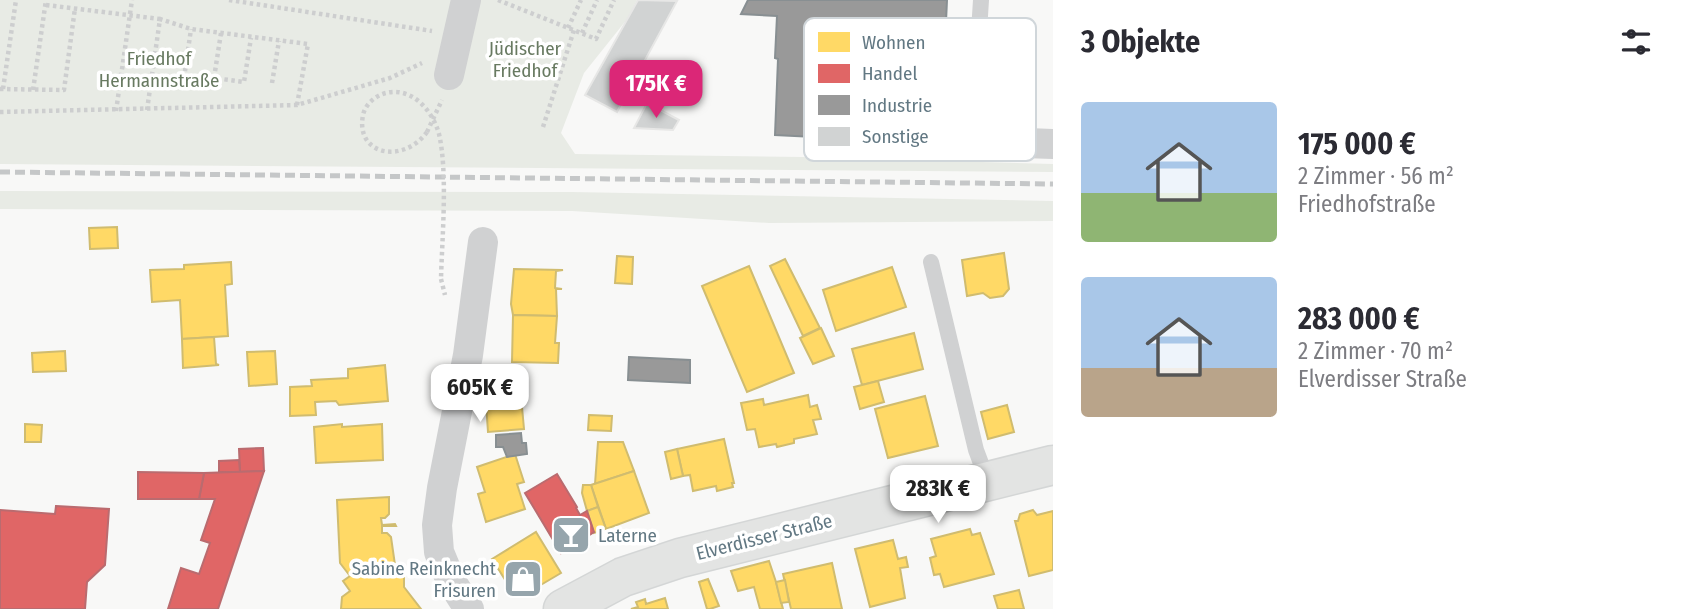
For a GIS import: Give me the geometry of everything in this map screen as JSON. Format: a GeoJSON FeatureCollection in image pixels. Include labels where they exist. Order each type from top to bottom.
{"type":"FeatureCollection","features":[{"type":"Feature","properties":{"kind":"main road","name":"Elverdisser Straße"},"geometry":{"type":"LineString","coordinates":[[574,606],[623,577],[680,558],[1053,465]]}},
{"type":"Feature","properties":{"kind":"street"},"geometry":{"type":"LineString","coordinates":[[445,88],[466,0]]}},
{"type":"Feature","properties":{"kind":"street"},"geometry":{"type":"LineString","coordinates":[[469,609],[451,581],[439,552],[437,525],[468,355],[483,242]]}},
{"type":"Feature","properties":{"kind":"lane"},"geometry":{"type":"LineString","coordinates":[[980,18],[981,0]]}},
{"type":"Feature","properties":{"kind":"lane"},"geometry":{"type":"LineString","coordinates":[[931,262],[976,450],[988,482]]}},
{"type":"Feature","properties":{"kind":"path"},"geometry":{"type":"LineString","coordinates":[[16,0],[1,89],[64,90],[75,8]]}},
{"type":"Feature","properties":{"kind":"path"},"geometry":{"type":"LineString","coordinates":[[116,111],[132,0]]}},
{"type":"Feature","properties":{"kind":"path"},"geometry":{"type":"LineString","coordinates":[[229,0],[437,32]]}},
{"type":"Feature","properties":{"kind":"path"},"geometry":{"type":"LineString","coordinates":[[498,0],[513,3],[596,39],[614,0]]}},
{"type":"Feature","properties":{"kind":"path"},"geometry":{"type":"LineString","coordinates":[[543,127],[581,0]]}},
{"type":"Feature","properties":{"kind":"path"},"geometry":{"type":"LineString","coordinates":[[582,33],[597,0]]}},
{"type":"Feature","properties":{"kind":"path"},"geometry":{"type":"LineString","coordinates":[[33,90],[46,2],[160,19],[191,29],[308,44],[297,105]]}},
{"type":"Feature","properties":{"kind":"path"},"geometry":{"type":"LineString","coordinates":[[147,110],[160,19]]}},
{"type":"Feature","properties":{"kind":"path"},"geometry":{"type":"LineString","coordinates":[[183,85],[191,29]]}},
{"type":"Feature","properties":{"kind":"path"},"geometry":{"type":"LineString","coordinates":[[220,33],[214,79],[244,82],[251,38]]}},
{"type":"Feature","properties":{"kind":"path"},"geometry":{"type":"LineString","coordinates":[[272,83],[279,41]]}},
{"type":"Feature","properties":{"kind":"path"},"geometry":{"type":"LineString","coordinates":[[0,112],[297,105],[390,79],[425,62],[438,72],[445,88],[437,115],[432,124],[421,141],[414,147],[388,153],[377,149],[368,141],[363,127],[363,115],[369,103],[376,96],[388,92],[404,92],[418,100],[430,115],[434,124],[439,133],[443,165],[441,279]]}},
{"type":"Feature","properties":{"kind":"green space"},"geometry":{"type":"Polygon","coordinates":[[[0,0],[637,0],[628,18],[584,73],[561,133],[575,154],[804,157],[804,161],[1053,164],[1053,172],[0,164],[0,0]]]}},
{"type":"Feature","properties":{"kind":"green space"},"geometry":{"type":"Polygon","coordinates":[[[0,191],[572,192],[1053,201],[1053,221],[769,223],[572,211],[0,209],[0,191]]]}},
{"type":"Feature","properties":{"kind":"building: Wohnen"},"geometry":{"type":"Polygon","coordinates":[[[117,227],[118,248],[90,249],[89,228],[117,227]]]}},
{"type":"Feature","properties":{"kind":"building: Wohnen"},"geometry":{"type":"Polygon","coordinates":[[[1004,253],[1009,289],[1003,296],[990,298],[983,293],[967,296],[962,260],[1004,253]]]}},
{"type":"Feature","properties":{"kind":"building: Wohnen"},"geometry":{"type":"Polygon","coordinates":[[[617,256],[633,257],[632,284],[615,283],[617,256]]]}},
{"type":"Feature","properties":{"kind":"building: Wohnen"},"geometry":{"type":"Polygon","coordinates":[[[785,259],[820,328],[803,336],[770,266],[785,259]]]}},
{"type":"Feature","properties":{"kind":"building: Wohnen"},"geometry":{"type":"Polygon","coordinates":[[[231,262],[232,284],[225,285],[228,336],[182,339],[180,300],[152,302],[150,270],[184,269],[184,265],[231,262]]]}},
{"type":"Feature","properties":{"kind":"building: Wohnen"},"geometry":{"type":"Polygon","coordinates":[[[749,266],[794,373],[747,392],[702,286],[749,266]]]}},
{"type":"Feature","properties":{"kind":"building: Wohnen"},"geometry":{"type":"Polygon","coordinates":[[[892,267],[906,307],[836,331],[823,290],[892,267]]]}},
{"type":"Feature","properties":{"kind":"building: Wohnen"},"geometry":{"type":"Polygon","coordinates":[[[514,269],[563,270],[556,271],[555,288],[562,289],[556,289],[557,316],[513,315],[511,304],[514,269]]]}},
{"type":"Feature","properties":{"kind":"building: Wohnen"},"geometry":{"type":"Polygon","coordinates":[[[513,315],[557,316],[555,343],[559,343],[558,363],[512,362],[513,315]]]}},
{"type":"Feature","properties":{"kind":"building: Wohnen"},"geometry":{"type":"Polygon","coordinates":[[[821,328],[834,356],[813,364],[800,338],[821,328]]]}},
{"type":"Feature","properties":{"kind":"building: Wohnen"},"geometry":{"type":"Polygon","coordinates":[[[914,333],[923,369],[862,385],[852,349],[914,333]]]}},
{"type":"Feature","properties":{"kind":"building: Wohnen"},"geometry":{"type":"Polygon","coordinates":[[[214,337],[216,364],[219,365],[183,368],[182,339],[214,337]]]}},
{"type":"Feature","properties":{"kind":"building: Wohnen"},"geometry":{"type":"Polygon","coordinates":[[[65,351],[66,371],[33,372],[32,353],[65,351]]]}},
{"type":"Feature","properties":{"kind":"building: Wohnen"},"geometry":{"type":"Polygon","coordinates":[[[275,351],[277,384],[249,386],[247,352],[275,351]]]}},
{"type":"Feature","properties":{"kind":"building: Wohnen"},"geometry":{"type":"Polygon","coordinates":[[[385,365],[388,401],[339,405],[336,401],[315,402],[316,415],[290,416],[290,387],[312,386],[311,380],[348,378],[348,369],[385,365]]]}},
{"type":"Feature","properties":{"kind":"building: Wohnen"},"geometry":{"type":"Polygon","coordinates":[[[878,381],[884,402],[860,409],[854,387],[878,381]]]}},
{"type":"Feature","properties":{"kind":"building: Wohnen"},"geometry":{"type":"Polygon","coordinates":[[[520,385],[524,429],[488,432],[485,388],[520,385]]]}},
{"type":"Feature","properties":{"kind":"building: Wohnen"},"geometry":{"type":"Polygon","coordinates":[[[808,395],[810,407],[817,405],[821,419],[813,420],[817,434],[794,439],[794,443],[777,447],[776,444],[759,447],[755,429],[747,430],[741,403],[763,399],[764,405],[808,395]]]}},
{"type":"Feature","properties":{"kind":"building: Wohnen"},"geometry":{"type":"Polygon","coordinates":[[[925,396],[938,446],[888,458],[875,409],[925,396]]]}},
{"type":"Feature","properties":{"kind":"building: Wohnen"},"geometry":{"type":"Polygon","coordinates":[[[1007,405],[1014,432],[988,439],[981,412],[1007,405]]]}},
{"type":"Feature","properties":{"kind":"building: Wohnen"},"geometry":{"type":"Polygon","coordinates":[[[589,415],[612,416],[611,431],[588,430],[589,415]]]}},
{"type":"Feature","properties":{"kind":"building: Wohnen"},"geometry":{"type":"Polygon","coordinates":[[[25,424],[42,425],[41,442],[25,442],[25,424]]]}},
{"type":"Feature","properties":{"kind":"building: Wohnen"},"geometry":{"type":"Polygon","coordinates":[[[342,424],[342,427],[382,424],[383,460],[316,463],[314,427],[342,424]]]}},
{"type":"Feature","properties":{"kind":"building: Wohnen"},"geometry":{"type":"Polygon","coordinates":[[[724,439],[733,487],[717,491],[716,486],[693,491],[690,475],[683,476],[677,449],[724,439]]]}},
{"type":"Feature","properties":{"kind":"building: Wohnen"},"geometry":{"type":"Polygon","coordinates":[[[598,442],[623,442],[634,471],[595,484],[598,442]]]}},
{"type":"Feature","properties":{"kind":"building: Wohnen"},"geometry":{"type":"Polygon","coordinates":[[[677,449],[683,476],[671,479],[665,452],[677,449]]]}},
{"type":"Feature","properties":{"kind":"building: Wohnen"},"geometry":{"type":"Polygon","coordinates":[[[515,454],[524,482],[517,484],[525,509],[486,522],[478,494],[485,492],[477,467],[515,454]]]}},
{"type":"Feature","properties":{"kind":"building: Wohnen"},"geometry":{"type":"Polygon","coordinates":[[[634,471],[649,513],[606,529],[591,485],[634,471]]]}},
{"type":"Feature","properties":{"kind":"building: Wohnen"},"geometry":{"type":"Polygon","coordinates":[[[583,485],[591,485],[598,507],[587,511],[582,493],[583,485]]]}},
{"type":"Feature","properties":{"kind":"building: Wohnen"},"geometry":{"type":"Polygon","coordinates":[[[389,497],[389,514],[381,518],[382,525],[396,526],[382,526],[382,533],[391,537],[396,572],[404,577],[404,587],[421,609],[341,609],[342,597],[350,591],[343,581],[350,576],[340,563],[337,500],[389,497]]]}},
{"type":"Feature","properties":{"kind":"building: Wohnen"},"geometry":{"type":"Polygon","coordinates":[[[598,507],[606,529],[594,533],[587,511],[598,507]]]}},
{"type":"Feature","properties":{"kind":"building: Wohnen"},"geometry":{"type":"Polygon","coordinates":[[[1033,510],[1037,515],[1053,511],[1053,570],[1029,576],[1015,521],[1018,521],[1020,514],[1033,510]]]}},
{"type":"Feature","properties":{"kind":"building: Wohnen"},"geometry":{"type":"Polygon","coordinates":[[[970,529],[972,535],[980,533],[994,574],[944,587],[940,574],[934,575],[930,558],[936,556],[931,539],[970,529]]]}},
{"type":"Feature","properties":{"kind":"building: Wohnen"},"geometry":{"type":"Polygon","coordinates":[[[536,532],[561,573],[522,596],[514,594],[492,559],[536,532]]]}},
{"type":"Feature","properties":{"kind":"building: Wohnen"},"geometry":{"type":"Polygon","coordinates":[[[893,540],[898,559],[906,557],[908,567],[900,568],[905,598],[870,607],[855,549],[893,540]]]}},
{"type":"Feature","properties":{"kind":"building: Wohnen"},"geometry":{"type":"Polygon","coordinates":[[[769,561],[783,609],[760,609],[754,587],[738,591],[731,571],[769,561]]]}},
{"type":"Feature","properties":{"kind":"building: Wohnen"},"geometry":{"type":"Polygon","coordinates":[[[832,563],[842,609],[791,609],[783,574],[832,563]]]}},
{"type":"Feature","properties":{"kind":"building: Wohnen"},"geometry":{"type":"Polygon","coordinates":[[[708,579],[719,606],[710,609],[707,609],[699,582],[708,579]]]}},
{"type":"Feature","properties":{"kind":"building: Wohnen"},"geometry":{"type":"Polygon","coordinates":[[[785,580],[789,602],[781,603],[776,582],[785,580]]]}},
{"type":"Feature","properties":{"kind":"building: Wohnen"},"geometry":{"type":"Polygon","coordinates":[[[1019,590],[1024,609],[998,609],[994,596],[1019,590]]]}},
{"type":"Feature","properties":{"kind":"building: Wohnen"},"geometry":{"type":"Polygon","coordinates":[[[665,598],[668,609],[631,609],[638,607],[636,602],[645,599],[646,604],[665,598]]]}},
{"type":"Feature","properties":{"kind":"building: Handel"},"geometry":{"type":"Polygon","coordinates":[[[263,448],[264,471],[240,472],[239,449],[263,448]]]}},
{"type":"Feature","properties":{"kind":"building: Handel"},"geometry":{"type":"Polygon","coordinates":[[[239,460],[240,472],[219,472],[219,461],[239,460]]]}},
{"type":"Feature","properties":{"kind":"building: Handel"},"geometry":{"type":"Polygon","coordinates":[[[264,471],[218,609],[168,609],[181,568],[199,574],[210,543],[201,540],[215,499],[199,499],[204,473],[264,471]]]}},
{"type":"Feature","properties":{"kind":"building: Handel"},"geometry":{"type":"Polygon","coordinates":[[[138,472],[204,473],[199,499],[138,499],[138,472]]]}},
{"type":"Feature","properties":{"kind":"building: Handel"},"geometry":{"type":"Polygon","coordinates":[[[557,474],[580,515],[587,511],[594,532],[561,553],[525,493],[557,474]]]}},
{"type":"Feature","properties":{"kind":"building: Handel"},"geometry":{"type":"Polygon","coordinates":[[[56,506],[109,509],[105,565],[87,582],[85,609],[0,609],[0,510],[55,514],[56,506]]]}},
{"type":"Feature","properties":{"kind":"building: Industrie"},"geometry":{"type":"Polygon","coordinates":[[[748,0],[947,0],[946,18],[804,18],[804,136],[775,135],[777,16],[741,14],[748,0]]]}},
{"type":"Feature","properties":{"kind":"building: Industrie"},"geometry":{"type":"Polygon","coordinates":[[[629,357],[690,360],[690,383],[628,380],[629,357]]]}},
{"type":"Feature","properties":{"kind":"building: Industrie"},"geometry":{"type":"Polygon","coordinates":[[[521,433],[527,454],[507,457],[503,447],[496,447],[496,435],[521,433]]]}},
{"type":"Feature","properties":{"kind":"building: Sonstige"},"geometry":{"type":"Polygon","coordinates":[[[638,0],[677,1],[617,112],[585,95],[638,0]]]}},
{"type":"Feature","properties":{"kind":"building: Sonstige"},"geometry":{"type":"Polygon","coordinates":[[[647,103],[679,120],[673,130],[634,128],[647,103]]]}},
{"type":"Feature","properties":{"kind":"railway"},"geometry":{"type":"LineString","coordinates":[[0,172],[1053,184]]}},
{"type":"Feature","properties":{"kind":"place","name":"Laterne"},"geometry":{"type":"Point","coordinates":[571,535]}},
{"type":"Feature","properties":{"kind":"place","name":"Sabine Reinknecht Frisuren"},"geometry":{"type":"Point","coordinates":[523,579]}},
{"type":"Feature","properties":{"kind":"park label","name":"Jüdischer Friedhof"},"geometry":{"type":"Point","coordinates":[525,59]}},
{"type":"Feature","properties":{"kind":"park label","name":"Friedhof Hermannstraße"},"geometry":{"type":"Point","coordinates":[159,69]}}]}
